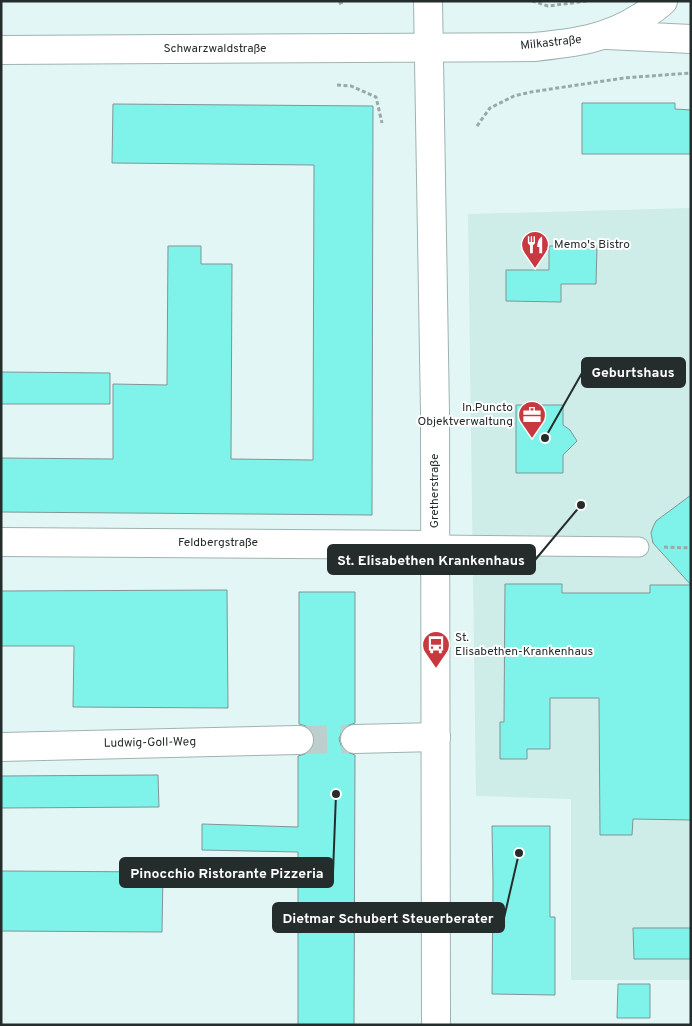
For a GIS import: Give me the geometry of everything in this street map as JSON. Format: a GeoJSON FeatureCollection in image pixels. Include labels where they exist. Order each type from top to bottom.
{"type":"FeatureCollection","features":[{"type":"Feature","properties":{"kind":"main road","name":"Gretherstraße"},"geometry":{"type":"LineString","coordinates":[[428,1],[435,413],[436,1025]]}},
{"type":"Feature","properties":{"kind":"main road","name":"Milkastraße"},"geometry":{"type":"LineString","coordinates":[[430,47],[534,47],[582,41],[607,35],[633,22],[663,1]]}},
{"type":"Feature","properties":{"kind":"main road"},"geometry":{"type":"LineString","coordinates":[[607,35],[691,39]]}},
{"type":"Feature","properties":{"kind":"main road","name":"Schwarzwaldstraße"},"geometry":{"type":"LineString","coordinates":[[1,50],[430,47]]}},
{"type":"Feature","properties":{"kind":"main road","name":"Feldbergstraße"},"geometry":{"type":"LineString","coordinates":[[1,542],[436,545]]}},
{"type":"Feature","properties":{"kind":"main road"},"geometry":{"type":"LineString","coordinates":[[355,739],[436,737]]}},
{"type":"Feature","properties":{"kind":"main road","name":"Ludwig-Goll-Weg"},"geometry":{"type":"LineString","coordinates":[[1,747],[298,740]]}},
{"type":"Feature","properties":{"kind":"lane"},"geometry":{"type":"LineString","coordinates":[[436,545],[639,547]]}},
{"type":"Feature","properties":{"kind":"path"},"geometry":{"type":"LineString","coordinates":[[339,4],[344,1]]}},
{"type":"Feature","properties":{"kind":"path"},"geometry":{"type":"LineString","coordinates":[[532,1],[548,6],[587,1]]}},
{"type":"Feature","properties":{"kind":"path"},"geometry":{"type":"LineString","coordinates":[[477,126],[490,108],[522,94],[624,78],[691,73]]}},
{"type":"Feature","properties":{"kind":"path"},"geometry":{"type":"LineString","coordinates":[[337,85],[352,86],[376,97],[382,123]]}},
{"type":"Feature","properties":{"kind":"shaded area"},"geometry":{"type":"Polygon","coordinates":[[[691,208],[691,980],[571,980],[571,799],[476,796],[468,214],[691,208]]]}},
{"type":"Feature","properties":{"kind":"building"},"geometry":{"type":"Polygon","coordinates":[[[582,103],[675,103],[675,109],[691,110],[691,154],[582,154],[582,103]]]}},
{"type":"Feature","properties":{"kind":"building"},"geometry":{"type":"Polygon","coordinates":[[[113,104],[373,106],[372,515],[1,512],[1,458],[113,459],[113,384],[167,385],[168,246],[201,246],[201,264],[232,264],[231,459],[313,460],[314,165],[112,163],[113,104]]]}},
{"type":"Feature","properties":{"kind":"building"},"geometry":{"type":"Polygon","coordinates":[[[549,246],[597,246],[596,284],[561,284],[561,302],[506,301],[506,270],[549,270],[549,246]]]}},
{"type":"Feature","properties":{"kind":"building"},"geometry":{"type":"Polygon","coordinates":[[[1,372],[110,373],[110,404],[1,404],[1,372]]]}},
{"type":"Feature","properties":{"kind":"building"},"geometry":{"type":"Polygon","coordinates":[[[516,405],[563,405],[563,425],[570,430],[577,441],[563,455],[563,473],[516,473],[516,405]]]}},
{"type":"Feature","properties":{"kind":"building"},"geometry":{"type":"Polygon","coordinates":[[[691,495],[691,585],[653,543],[651,533],[656,521],[691,495]]]}},
{"type":"Feature","properties":{"kind":"building"},"geometry":{"type":"Polygon","coordinates":[[[505,584],[562,584],[562,593],[650,593],[650,585],[691,585],[691,820],[633,819],[632,835],[600,835],[599,698],[550,698],[550,749],[527,749],[527,759],[500,759],[500,722],[504,722],[505,584]]]}},
{"type":"Feature","properties":{"kind":"building"},"geometry":{"type":"Polygon","coordinates":[[[227,590],[228,708],[73,707],[74,646],[1,646],[1,591],[227,590]]]}},
{"type":"Feature","properties":{"kind":"building"},"geometry":{"type":"Polygon","coordinates":[[[299,592],[355,592],[355,723],[346,726],[339,739],[342,748],[355,755],[354,1025],[298,1025],[298,852],[202,850],[202,824],[298,827],[298,756],[308,753],[315,740],[312,731],[306,726],[299,724],[299,592]]]}},
{"type":"Feature","properties":{"kind":"building"},"geometry":{"type":"Polygon","coordinates":[[[158,775],[159,807],[1,808],[1,776],[158,775]]]}},
{"type":"Feature","properties":{"kind":"building"},"geometry":{"type":"Polygon","coordinates":[[[492,826],[550,826],[550,917],[555,917],[555,995],[492,994],[492,826]]]}},
{"type":"Feature","properties":{"kind":"building"},"geometry":{"type":"Polygon","coordinates":[[[1,871],[163,872],[162,932],[1,931],[1,871]]]}},
{"type":"Feature","properties":{"kind":"building"},"geometry":{"type":"Polygon","coordinates":[[[633,928],[691,928],[691,959],[634,959],[633,928]]]}},
{"type":"Feature","properties":{"kind":"building"},"geometry":{"type":"Polygon","coordinates":[[[618,984],[650,984],[650,1018],[617,1018],[618,984]]]}},
{"type":"Feature","properties":{"kind":"tunnel"},"geometry":{"type":"LineString","coordinates":[[299,740],[355,739]]}},
{"type":"Feature","properties":{"kind":"place","name":"Memo's Bistro"},"geometry":{"type":"Point","coordinates":[535,269]}},
{"type":"Feature","properties":{"kind":"place","name":"Geburtshaus"},"geometry":{"type":"Point","coordinates":[545,438]}},
{"type":"Feature","properties":{"kind":"place","name":"In.Puncto Objektverwaltung"},"geometry":{"type":"Point","coordinates":[532,439]}},
{"type":"Feature","properties":{"kind":"place","name":"St. Elisabethen Krankenhaus"},"geometry":{"type":"Point","coordinates":[581,505]}},
{"type":"Feature","properties":{"kind":"place","name":"St. Elisabethen-Krankenhaus"},"geometry":{"type":"Point","coordinates":[436,669]}},
{"type":"Feature","properties":{"kind":"place","name":"Pinocchio Ristorante Pizzeria"},"geometry":{"type":"Point","coordinates":[336,794]}},
{"type":"Feature","properties":{"kind":"place","name":"Dietmar Schubert Steuerberater"},"geometry":{"type":"Point","coordinates":[519,853]}}]}
